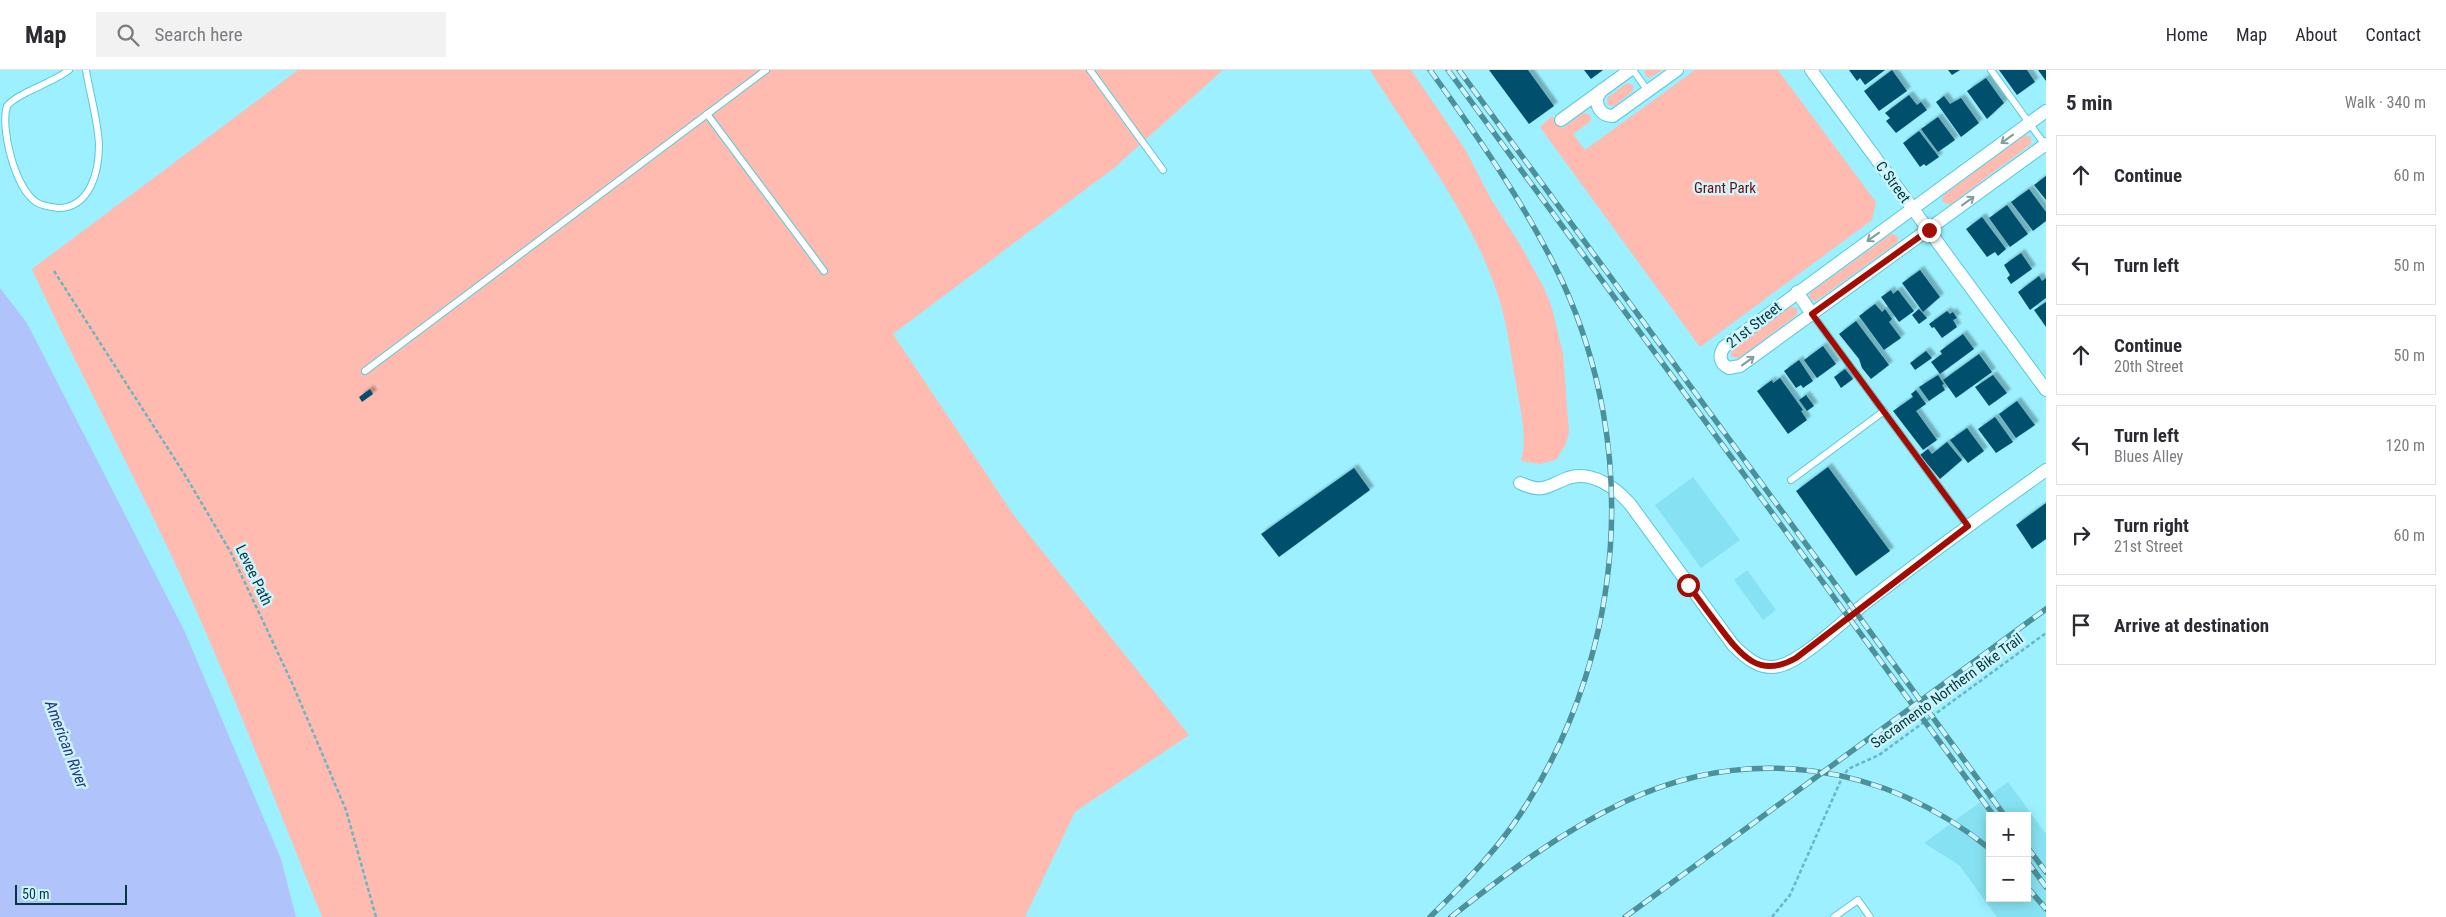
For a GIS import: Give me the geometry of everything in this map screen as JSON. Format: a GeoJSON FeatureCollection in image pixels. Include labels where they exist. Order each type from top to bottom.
{"type":"FeatureCollection","features":[{"type":"Feature","properties":{"kind":"street"},"geometry":{"type":"LineString","coordinates":[[1562,120],[1631,70]]}},
{"type":"Feature","properties":{"kind":"street"},"geometry":{"type":"LineString","coordinates":[[1602,90],[1597,97],[1600,111],[1609,116],[1618,113],[1677,70]]}},
{"type":"Feature","properties":{"kind":"street","name":"C Street"},"geometry":{"type":"LineString","coordinates":[[1811,70],[2046,390]]}},
{"type":"Feature","properties":{"kind":"street","name":"21st Street"},"geometry":{"type":"LineString","coordinates":[[2046,111],[1724,347],[1720,355],[1722,363],[1730,368],[1738,368],[2046,145]]}},
{"type":"Feature","properties":{"kind":"street"},"geometry":{"type":"LineString","coordinates":[[1797,292],[1812,314]]}},
{"type":"Feature","properties":{"kind":"street"},"geometry":{"type":"LineString","coordinates":[[1520,483],[1532,488],[1547,489],[1569,478],[1579,477],[1591,478],[1612,487],[1630,504],[1743,656],[1760,665],[1777,667],[1796,658],[1968,526],[2046,470]]}},
{"type":"Feature","properties":{"kind":"lane"},"geometry":{"type":"LineString","coordinates":[[69,70],[58,79],[14,100],[7,106],[2,115],[3,147],[25,190],[42,205],[55,208],[77,204],[89,190],[94,178],[99,145],[86,70]]}},
{"type":"Feature","properties":{"kind":"lane"},"geometry":{"type":"LineString","coordinates":[[365,371],[766,70]]}},
{"type":"Feature","properties":{"kind":"lane"},"geometry":{"type":"LineString","coordinates":[[1090,70],[1163,170]]}},
{"type":"Feature","properties":{"kind":"lane"},"geometry":{"type":"LineString","coordinates":[[1631,70],[1648,91]]}},
{"type":"Feature","properties":{"kind":"lane"},"geometry":{"type":"LineString","coordinates":[[1991,70],[2046,145]]}},
{"type":"Feature","properties":{"kind":"lane"},"geometry":{"type":"LineString","coordinates":[[707,114],[824,271]]}},
{"type":"Feature","properties":{"kind":"lane"},"geometry":{"type":"LineString","coordinates":[[1812,314],[1968,526]]}},
{"type":"Feature","properties":{"kind":"lane"},"geometry":{"type":"LineString","coordinates":[[1791,480],[1884,411]]}},
{"type":"Feature","properties":{"kind":"lane"},"geometry":{"type":"LineString","coordinates":[[1834,917],[1858,900],[1870,917]]}},
{"type":"Feature","properties":{"kind":"path","name":"Levee Path"},"geometry":{"type":"LineString","coordinates":[[54,271],[180,467],[230,551],[293,685],[346,810],[376,917]]}},
{"type":"Feature","properties":{"kind":"path","name":"Sacramento Northern Bike Trail"},"geometry":{"type":"LineString","coordinates":[[1772,917],[1790,894],[1841,780],[1848,769],[1879,755],[2046,633]]}},
{"type":"Feature","properties":{"kind":"shaded area"},"geometry":{"type":"Polygon","coordinates":[[[1693,477],[1740,540],[1701,568],[1655,505],[1693,477]]]}},
{"type":"Feature","properties":{"kind":"shaded area"},"geometry":{"type":"Polygon","coordinates":[[[1747,570],[1776,610],[1763,620],[1734,580],[1747,570]]]}},
{"type":"Feature","properties":{"kind":"shaded area"},"geometry":{"type":"Polygon","coordinates":[[[2008,782],[2030,812],[1986,812],[1986,902],[1959,865],[1924,843],[2008,782]]]}},
{"type":"Feature","properties":{"kind":"shaded area"},"geometry":{"type":"Polygon","coordinates":[[[2031,813],[2046,834],[2046,917],[1997,917],[1986,902],[2031,902],[2031,813]]]}},
{"type":"Feature","properties":{"kind":"green space"},"geometry":{"type":"Polygon","coordinates":[[[298,70],[1223,70],[1114,168],[893,334],[1015,517],[1189,735],[1075,812],[1025,917],[322,917],[194,605],[157,524],[32,269],[298,70]]]}},
{"type":"Feature","properties":{"kind":"green space"},"geometry":{"type":"Polygon","coordinates":[[[1370,70],[1411,70],[1465,149],[1491,199],[1521,246],[1544,288],[1552,308],[1563,354],[1569,432],[1566,444],[1556,460],[1540,464],[1521,461],[1524,432],[1508,334],[1501,305],[1490,274],[1461,213],[1370,70]]]}},
{"type":"Feature","properties":{"kind":"green space"},"geometry":{"type":"Polygon","coordinates":[[[1645,70],[1663,70],[1649,78],[1645,75],[1645,70]]]}},
{"type":"Feature","properties":{"kind":"green space","name":"Grant Park"},"geometry":{"type":"Polygon","coordinates":[[[1695,70],[1778,70],[1876,202],[1872,220],[1700,347],[1540,127],[1552,116],[1562,129],[1583,113],[1589,114],[1590,122],[1573,134],[1585,150],[1695,70]]]}},
{"type":"Feature","properties":{"kind":"green space"},"geometry":{"type":"Polygon","coordinates":[[[1627,83],[1633,85],[1633,91],[1614,106],[1608,105],[1607,98],[1627,83]]]}},
{"type":"Feature","properties":{"kind":"green space"},"geometry":{"type":"Polygon","coordinates":[[[2025,135],[2031,137],[2031,144],[1951,204],[1944,203],[1942,200],[1944,195],[2025,135]]]}},
{"type":"Feature","properties":{"kind":"green space"},"geometry":{"type":"Polygon","coordinates":[[[1891,234],[1898,236],[1898,242],[1816,301],[1809,299],[1810,293],[1891,234]]]}},
{"type":"Feature","properties":{"kind":"green space"},"geometry":{"type":"Polygon","coordinates":[[[1790,307],[1797,308],[1797,315],[1739,358],[1732,357],[1732,349],[1790,307]]]}},
{"type":"Feature","properties":{"kind":"water","name":"American River"},"geometry":{"type":"Polygon","coordinates":[[[0,288],[27,323],[184,630],[281,859],[296,917],[0,917],[0,288]]]}},
{"type":"Feature","properties":{"kind":"building"},"geometry":{"type":"Polygon","coordinates":[[[1489,70],[1528,70],[1554,106],[1529,124],[1489,70]]]}},
{"type":"Feature","properties":{"kind":"building"},"geometry":{"type":"Polygon","coordinates":[[[1584,70],[1603,70],[1591,79],[1584,70]]]}},
{"type":"Feature","properties":{"kind":"building"},"geometry":{"type":"Polygon","coordinates":[[[1849,70],[1885,70],[1865,85],[1860,78],[1857,81],[1849,70]]]}},
{"type":"Feature","properties":{"kind":"building"},"geometry":{"type":"Polygon","coordinates":[[[1892,70],[1907,91],[1879,111],[1864,91],[1892,70]]]}},
{"type":"Feature","properties":{"kind":"building"},"geometry":{"type":"Polygon","coordinates":[[[1948,70],[1960,70],[1952,75],[1948,70]]]}},
{"type":"Feature","properties":{"kind":"building"},"geometry":{"type":"Polygon","coordinates":[[[1999,70],[2027,70],[2035,82],[2017,95],[1999,70]]]}},
{"type":"Feature","properties":{"kind":"building"},"geometry":{"type":"Polygon","coordinates":[[[2038,70],[2046,70],[2046,81],[2038,70]]]}},
{"type":"Feature","properties":{"kind":"building"},"geometry":{"type":"Polygon","coordinates":[[[1986,78],[2004,103],[1987,119],[1967,91],[1986,78]]]}},
{"type":"Feature","properties":{"kind":"building"},"geometry":{"type":"Polygon","coordinates":[[[1909,95],[1917,105],[1921,102],[1927,110],[1896,133],[1886,121],[1890,118],[1885,113],[1909,95]]]}},
{"type":"Feature","properties":{"kind":"building"},"geometry":{"type":"Polygon","coordinates":[[[1944,96],[1950,104],[1961,98],[1979,123],[1961,137],[1936,102],[1944,96]]]}},
{"type":"Feature","properties":{"kind":"building"},"geometry":{"type":"Polygon","coordinates":[[[1938,117],[1955,140],[1938,152],[1921,129],[1938,117]]]}},
{"type":"Feature","properties":{"kind":"building"},"geometry":{"type":"Polygon","coordinates":[[[1919,131],[1939,157],[1926,166],[1924,164],[1920,167],[1903,143],[1919,131]]]}},
{"type":"Feature","properties":{"kind":"building"},"geometry":{"type":"Polygon","coordinates":[[[2046,176],[2046,200],[2034,185],[2046,176]]]}},
{"type":"Feature","properties":{"kind":"building"},"geometry":{"type":"Polygon","coordinates":[[[2029,189],[2046,212],[2046,221],[2033,231],[2011,202],[2029,189]]]}},
{"type":"Feature","properties":{"kind":"building"},"geometry":{"type":"Polygon","coordinates":[[[2007,205],[2028,234],[2010,247],[1989,218],[2007,205]]]}},
{"type":"Feature","properties":{"kind":"building"},"geometry":{"type":"Polygon","coordinates":[[[1982,217],[2006,249],[1998,256],[1995,252],[1987,257],[1966,229],[1982,217]]]}},
{"type":"Feature","properties":{"kind":"building"},"geometry":{"type":"Polygon","coordinates":[[[2021,253],[2032,269],[2011,284],[2007,278],[2010,275],[2004,265],[2021,253]]]}},
{"type":"Feature","properties":{"kind":"building"},"geometry":{"type":"Polygon","coordinates":[[[1920,270],[1940,297],[1923,312],[1902,283],[1920,270]]]}},
{"type":"Feature","properties":{"kind":"building"},"geometry":{"type":"Polygon","coordinates":[[[2039,276],[2042,281],[2046,278],[2046,298],[2030,310],[2018,292],[2039,276]]]}},
{"type":"Feature","properties":{"kind":"building"},"geometry":{"type":"Polygon","coordinates":[[[1891,290],[1893,294],[1898,290],[1914,311],[1899,322],[1881,297],[1891,290]]]}},
{"type":"Feature","properties":{"kind":"building"},"geometry":{"type":"Polygon","coordinates":[[[2046,302],[2046,327],[2034,310],[2046,302]]]}},
{"type":"Feature","properties":{"kind":"building"},"geometry":{"type":"Polygon","coordinates":[[[1875,304],[1882,312],[1885,309],[1892,319],[1889,322],[1901,338],[1884,350],[1859,316],[1875,304]]]}},
{"type":"Feature","properties":{"kind":"building"},"geometry":{"type":"Polygon","coordinates":[[[1919,309],[1927,318],[1919,324],[1912,315],[1919,309]]]}},
{"type":"Feature","properties":{"kind":"building"},"geometry":{"type":"Polygon","coordinates":[[[1947,311],[1950,314],[1953,312],[1957,318],[1953,320],[1957,327],[1942,338],[1934,327],[1932,328],[1929,324],[1947,311]]]}},
{"type":"Feature","properties":{"kind":"building"},"geometry":{"type":"Polygon","coordinates":[[[1856,321],[1889,365],[1871,379],[1862,368],[1859,359],[1839,334],[1856,321]]]}},
{"type":"Feature","properties":{"kind":"building"},"geometry":{"type":"Polygon","coordinates":[[[1963,334],[1974,349],[1940,374],[1931,362],[1942,354],[1940,351],[1963,334]]]}},
{"type":"Feature","properties":{"kind":"building"},"geometry":{"type":"Polygon","coordinates":[[[1823,346],[1836,364],[1817,378],[1804,360],[1823,346]]]}},
{"type":"Feature","properties":{"kind":"building"},"geometry":{"type":"Polygon","coordinates":[[[1926,351],[1932,358],[1915,370],[1910,363],[1926,351]]]}},
{"type":"Feature","properties":{"kind":"building"},"geometry":{"type":"Polygon","coordinates":[[[1979,354],[1992,372],[1956,398],[1943,380],[1979,354]]]}},
{"type":"Feature","properties":{"kind":"building"},"geometry":{"type":"Polygon","coordinates":[[[1799,360],[1813,381],[1803,388],[1801,385],[1796,388],[1784,371],[1799,360]]]}},
{"type":"Feature","properties":{"kind":"building"},"geometry":{"type":"Polygon","coordinates":[[[1845,369],[1853,379],[1841,388],[1834,377],[1845,369]]]}},
{"type":"Feature","properties":{"kind":"building"},"geometry":{"type":"Polygon","coordinates":[[[1938,375],[1944,384],[1942,385],[1945,390],[1929,401],[1919,387],[1938,375]]]}},
{"type":"Feature","properties":{"kind":"building"},"geometry":{"type":"Polygon","coordinates":[[[1993,375],[2007,393],[1989,406],[1975,387],[1993,375]]]}},
{"type":"Feature","properties":{"kind":"building"},"geometry":{"type":"Polygon","coordinates":[[[1780,378],[1803,410],[1801,411],[1807,420],[1788,434],[1757,391],[1772,380],[1773,383],[1780,378]]]}},
{"type":"Feature","properties":{"kind":"building"},"geometry":{"type":"Polygon","coordinates":[[[370,389],[373,394],[362,402],[359,397],[370,389]]]}},
{"type":"Feature","properties":{"kind":"building"},"geometry":{"type":"Polygon","coordinates":[[[1916,390],[1926,404],[1916,411],[1937,440],[1923,450],[1893,411],[1913,397],[1911,394],[1916,390]]]}},
{"type":"Feature","properties":{"kind":"building"},"geometry":{"type":"Polygon","coordinates":[[[1806,395],[1814,406],[1807,411],[1799,400],[1806,395]]]}},
{"type":"Feature","properties":{"kind":"building"},"geometry":{"type":"Polygon","coordinates":[[[2017,401],[2035,425],[2016,438],[1999,414],[2017,401]]]}},
{"type":"Feature","properties":{"kind":"building"},"geometry":{"type":"Polygon","coordinates":[[[1995,417],[2013,442],[1996,453],[1978,429],[1995,417]]]}},
{"type":"Feature","properties":{"kind":"building"},"geometry":{"type":"Polygon","coordinates":[[[1967,428],[1984,451],[1968,463],[1950,440],[1967,428]]]}},
{"type":"Feature","properties":{"kind":"building"},"geometry":{"type":"Polygon","coordinates":[[[1947,442],[1962,460],[1940,479],[1920,455],[1928,449],[1932,454],[1947,442]]]}},
{"type":"Feature","properties":{"kind":"building"},"geometry":{"type":"Polygon","coordinates":[[[1828,467],[1890,551],[1856,576],[1796,491],[1828,467]]]}},
{"type":"Feature","properties":{"kind":"building"},"geometry":{"type":"Polygon","coordinates":[[[1354,468],[1370,490],[1279,557],[1261,534],[1354,468]]]}},
{"type":"Feature","properties":{"kind":"building"},"geometry":{"type":"Polygon","coordinates":[[[2046,503],[2046,539],[2032,549],[2016,525],[2046,503]]]}},
{"type":"Feature","properties":{"kind":"railway"},"geometry":{"type":"LineString","coordinates":[[1430,70],[1484,147],[1518,200],[1563,283],[1587,347],[1603,413],[1611,479],[1610,547],[1602,613],[1585,679],[1560,742],[1528,802],[1507,833],[1470,877],[1430,917]]}},
{"type":"Feature","properties":{"kind":"railway"},"geometry":{"type":"LineString","coordinates":[[1448,70],[1991,812]]}},
{"type":"Feature","properties":{"kind":"railway"},"geometry":{"type":"LineString","coordinates":[[1459,70],[2002,812]]}},
{"type":"Feature","properties":{"kind":"railway"},"geometry":{"type":"LineString","coordinates":[[1625,917],[2046,609]]}},
{"type":"Feature","properties":{"kind":"railway"},"geometry":{"type":"LineString","coordinates":[[1451,917],[1534,855],[1601,814],[1624,802],[1671,784],[1719,772],[1766,768],[1814,771],[1860,781],[1906,797],[1949,820],[1986,846]]}},
{"type":"Feature","properties":{"kind":"railway"},"geometry":{"type":"LineString","coordinates":[[2031,852],[2046,872]]}},
{"type":"Feature","properties":{"kind":"railway"},"geometry":{"type":"LineString","coordinates":[[2031,866],[2046,887]]}},
{"type":"Feature","properties":{"kind":"railway"},"geometry":{"type":"LineString","coordinates":[[2031,892],[2046,909]]}},
{"type":"Feature","properties":{"kind":"route"},"geometry":{"type":"LineString","coordinates":[[1688,585],[1743,656],[1760,665],[1777,667],[1796,658],[1811,647],[1968,526],[1812,314],[1929,230]]}}]}
